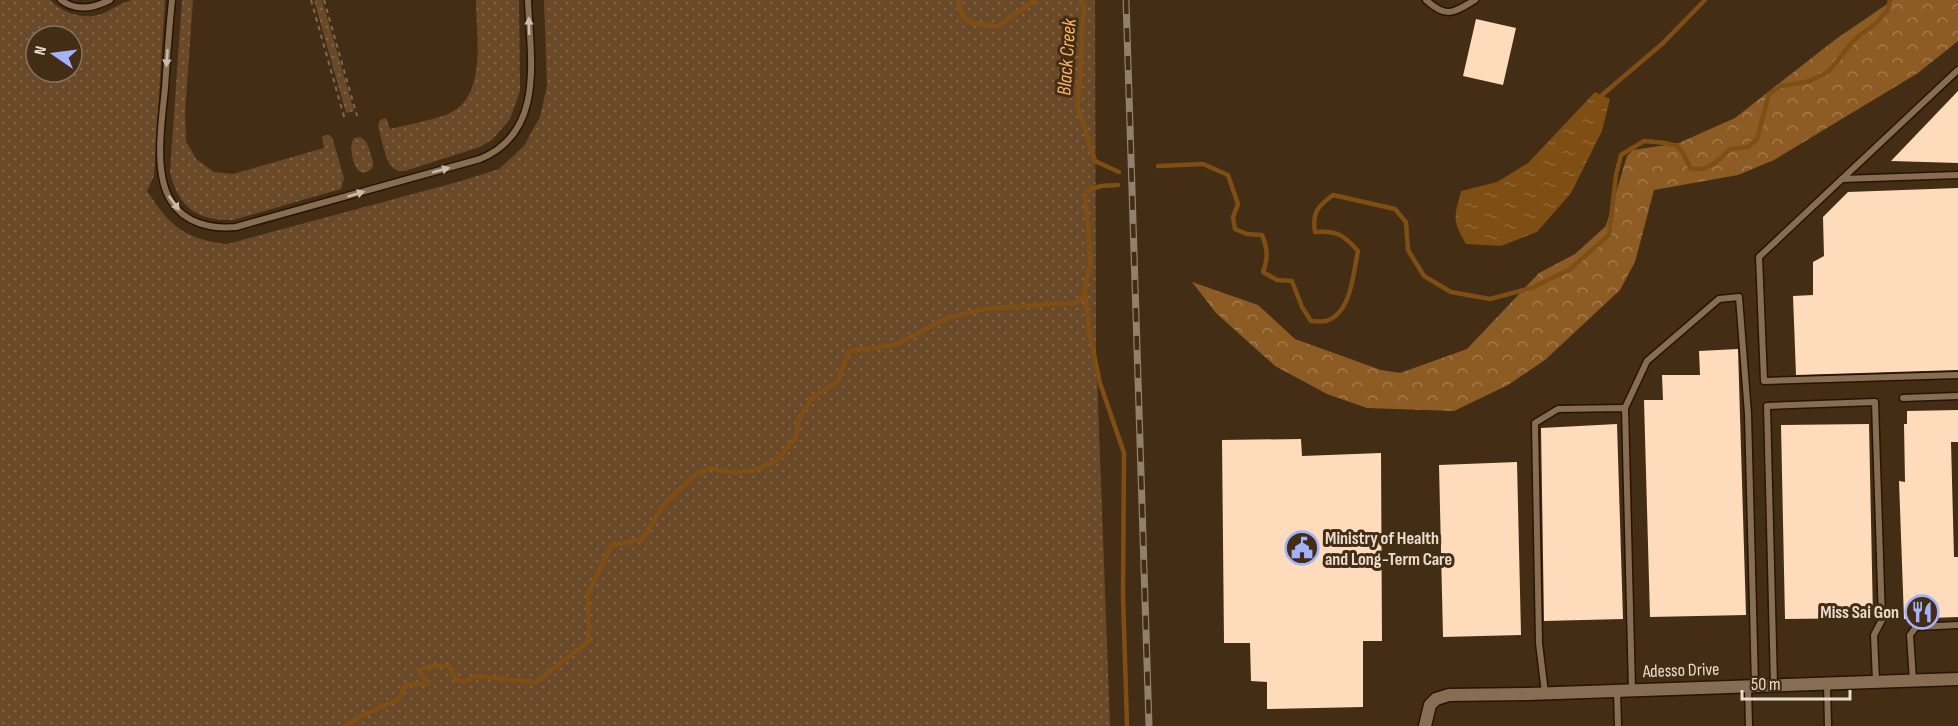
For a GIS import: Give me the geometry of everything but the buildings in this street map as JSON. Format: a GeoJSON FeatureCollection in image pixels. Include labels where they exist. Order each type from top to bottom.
{"type":"FeatureCollection","features":[{"type":"Feature","properties":{"kind":"street","name":"Adesso Drive"},"geometry":{"type":"LineString","coordinates":[[1425,726],[1430,705],[1436,699],[1449,695],[1958,679]]}},
{"type":"Feature","properties":{"kind":"lane"},"geometry":{"type":"LineString","coordinates":[[61,0],[78,8],[89,8],[110,0]]}},
{"type":"Feature","properties":{"kind":"lane"},"geometry":{"type":"LineString","coordinates":[[172,0],[160,148],[163,183],[170,201],[182,214],[200,224],[218,228],[236,227],[496,153],[512,137],[525,116],[530,91],[528,0]]}},
{"type":"Feature","properties":{"kind":"lane"},"geometry":{"type":"LineString","coordinates":[[1426,0],[1437,10],[1453,13],[1475,0]]}},
{"type":"Feature","properties":{"kind":"lane"},"geometry":{"type":"LineString","coordinates":[[1958,70],[1760,257],[1764,381],[1958,375]]}},
{"type":"Feature","properties":{"kind":"lane"},"geometry":{"type":"LineString","coordinates":[[1842,179],[1958,175]]}},
{"type":"Feature","properties":{"kind":"lane"},"geometry":{"type":"LineString","coordinates":[[1632,690],[1625,408],[1647,361],[1719,299],[1739,297],[1748,414],[1751,686],[1749,726]]}},
{"type":"Feature","properties":{"kind":"lane"},"geometry":{"type":"LineString","coordinates":[[1903,398],[1958,396]]}},
{"type":"Feature","properties":{"kind":"lane"},"geometry":{"type":"LineString","coordinates":[[1774,686],[1767,406],[1875,402],[1882,620],[1874,635],[1876,681]]}},
{"type":"Feature","properties":{"kind":"lane"},"geometry":{"type":"LineString","coordinates":[[1545,693],[1539,643],[1535,423],[1558,409],[1625,408]]}},
{"type":"Feature","properties":{"kind":"lane"},"geometry":{"type":"LineString","coordinates":[[1913,680],[1910,635],[1916,627],[1958,625]]}},
{"type":"Feature","properties":{"kind":"lane"},"geometry":{"type":"LineString","coordinates":[[1827,683],[1828,726]]}},
{"type":"Feature","properties":{"kind":"lane"},"geometry":{"type":"LineString","coordinates":[[1617,690],[1618,726]]}},
{"type":"Feature","properties":{"kind":"path"},"geometry":{"type":"LineString","coordinates":[[311,0],[345,120]]}},
{"type":"Feature","properties":{"kind":"path"},"geometry":{"type":"LineString","coordinates":[[324,0],[357,116]]}},
{"type":"Feature","properties":{"kind":"shaded area"},"geometry":{"type":"Polygon","coordinates":[[[0,0],[50,0],[69,13],[91,16],[99,15],[132,0],[165,0],[154,176],[147,191],[163,213],[180,229],[200,239],[227,244],[499,169],[524,146],[540,117],[547,86],[544,0],[1095,0],[1096,350],[1110,726],[0,726],[0,0]]]}},
{"type":"Feature","properties":{"kind":"shaded area"},"geometry":{"type":"Polygon","coordinates":[[[182,0],[193,0],[185,113],[186,141],[196,159],[214,172],[233,174],[324,148],[322,136],[329,135],[332,137],[344,178],[341,189],[233,220],[209,218],[191,210],[184,203],[170,172],[182,0]]]}},
{"type":"Feature","properties":{"kind":"shaded area"},"geometry":{"type":"Polygon","coordinates":[[[314,0],[322,0],[354,111],[346,113],[314,0]]]}},
{"type":"Feature","properties":{"kind":"shaded area"},"geometry":{"type":"Polygon","coordinates":[[[476,0],[519,0],[520,91],[510,119],[493,139],[480,147],[399,171],[390,164],[385,154],[378,125],[380,120],[386,118],[390,129],[434,119],[461,106],[469,94],[477,64],[476,0]]]}},
{"type":"Feature","properties":{"kind":"shaded area"},"geometry":{"type":"Polygon","coordinates":[[[360,137],[367,143],[373,162],[371,170],[364,173],[356,167],[352,154],[352,141],[360,137]]]}},
{"type":"Feature","properties":{"kind":"green space"},"geometry":{"type":"Polygon","coordinates":[[[1893,0],[1958,0],[1958,41],[1918,73],[1774,160],[1738,175],[1654,190],[1635,262],[1620,290],[1545,360],[1508,385],[1454,411],[1367,408],[1327,394],[1275,366],[1216,313],[1192,282],[1258,305],[1295,339],[1381,370],[1400,373],[1467,349],[1539,273],[1575,254],[1606,226],[1627,156],[1633,150],[1679,143],[1735,118],[1836,39],[1893,0]]]}},
{"type":"Feature","properties":{"kind":"water"},"geometry":{"type":"Polygon","coordinates":[[[1595,92],[1610,99],[1602,131],[1571,193],[1537,232],[1501,246],[1466,244],[1456,224],[1461,191],[1497,182],[1528,163],[1595,92]]]}},
{"type":"Feature","properties":{"kind":"waterway","name":"Black Creek"},"geometry":{"type":"LineString","coordinates":[[958,0],[962,15],[966,20],[976,24],[998,26],[1035,0]]}},
{"type":"Feature","properties":{"kind":"waterway","name":"Black Creek"},"geometry":{"type":"LineString","coordinates":[[1080,0],[1084,6],[1078,107],[1095,161],[1119,172]]}},
{"type":"Feature","properties":{"kind":"waterway"},"geometry":{"type":"LineString","coordinates":[[1602,95],[1662,44],[1705,0]]}},
{"type":"Feature","properties":{"kind":"waterway","name":"Black Creek"},"geometry":{"type":"LineString","coordinates":[[1158,166],[1203,164],[1228,175],[1238,204],[1233,217],[1235,229],[1247,234],[1262,235],[1267,254],[1263,272],[1277,280],[1292,281],[1302,307],[1311,321],[1326,321],[1335,317],[1346,301],[1353,281],[1358,251],[1340,235],[1315,232],[1315,214],[1333,195],[1395,209],[1406,222],[1408,250],[1424,276],[1451,292],[1490,299],[1531,288],[1569,270],[1609,235],[1616,175],[1621,155],[1644,141],[1665,143],[1677,146],[1691,169],[1703,169],[1715,163],[1730,149],[1748,147],[1757,139],[1769,94],[1781,86],[1810,81],[1829,71],[1855,39],[1875,24],[1887,11],[1890,0]]}},
{"type":"Feature","properties":{"kind":"waterway"},"geometry":{"type":"LineString","coordinates":[[345,726],[399,699],[406,684],[428,684],[419,670],[430,666],[449,666],[456,680],[465,682],[475,676],[536,682],[589,641],[588,593],[611,546],[643,539],[663,505],[696,474],[711,468],[734,473],[755,470],[777,460],[796,437],[799,418],[812,398],[838,381],[849,351],[895,345],[947,318],[983,309],[1074,303],[1082,299],[1091,261],[1085,196],[1088,190],[1101,186],[1118,185]]}},
{"type":"Feature","properties":{"kind":"waterway"},"geometry":{"type":"LineString","coordinates":[[1085,290],[1089,331],[1100,383],[1124,453],[1123,596],[1127,726]]}},
{"type":"Feature","properties":{"kind":"railway"},"geometry":{"type":"LineString","coordinates":[[1126,0],[1149,726]]}},
{"type":"Feature","properties":{"kind":"place","name":"Ministry of Health and Long-Term Care"},"geometry":{"type":"Point","coordinates":[1302,548]}},
{"type":"Feature","properties":{"kind":"place","name":"Miss Sai Gon"},"geometry":{"type":"Point","coordinates":[1922,612]}}]}
